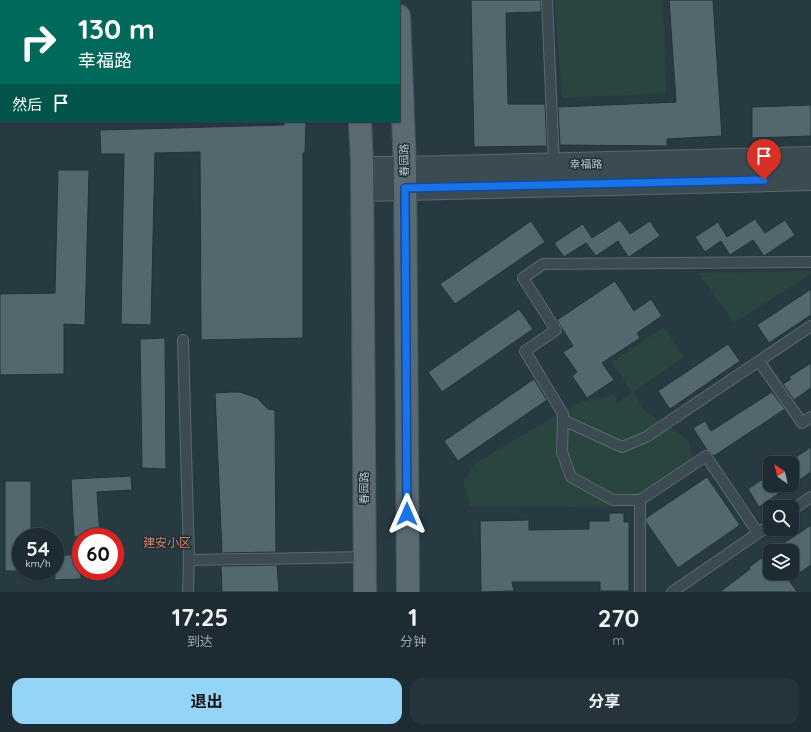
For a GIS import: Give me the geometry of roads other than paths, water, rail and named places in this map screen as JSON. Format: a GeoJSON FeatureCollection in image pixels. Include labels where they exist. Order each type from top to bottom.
{"type":"FeatureCollection","features":[{"type":"Feature","properties":{"kind":"main road","name":"春园路"},"geometry":{"type":"LineString","coordinates":[[400,43],[405,178],[408,592]]}},
{"type":"Feature","properties":{"kind":"main road","name":"春园路"},"geometry":{"type":"LineString","coordinates":[[360,122],[362,168],[365,592]]}},
{"type":"Feature","properties":{"kind":"street","name":"幸福路"},"geometry":{"type":"LineString","coordinates":[[362,190],[405,178],[554,165],[811,158]]}},
{"type":"Feature","properties":{"kind":"street","name":"幸福路"},"geometry":{"type":"LineString","coordinates":[[362,168],[405,178],[811,179]]}},
{"type":"Feature","properties":{"kind":"lane"},"geometry":{"type":"LineString","coordinates":[[547,0],[554,165]]}},
{"type":"Feature","properties":{"kind":"lane"},"geometry":{"type":"LineString","coordinates":[[758,533],[706,456],[640,500],[613,500],[571,477],[562,452],[563,414],[526,351],[556,330],[523,278],[543,264],[811,262]]}},
{"type":"Feature","properties":{"kind":"lane"},"geometry":{"type":"LineString","coordinates":[[563,420],[622,446],[646,438],[811,326]]}},
{"type":"Feature","properties":{"kind":"lane"},"geometry":{"type":"LineString","coordinates":[[183,340],[189,560],[188,592]]}},
{"type":"Feature","properties":{"kind":"lane"},"geometry":{"type":"LineString","coordinates":[[759,361],[802,423],[811,417]]}},
{"type":"Feature","properties":{"kind":"lane"},"geometry":{"type":"LineString","coordinates":[[799,505],[811,497]]}},
{"type":"Feature","properties":{"kind":"lane"},"geometry":{"type":"LineString","coordinates":[[640,500],[640,592]]}},
{"type":"Feature","properties":{"kind":"lane"},"geometry":{"type":"LineString","coordinates":[[672,592],[763,530]]}},
{"type":"Feature","properties":{"kind":"lane"},"geometry":{"type":"LineString","coordinates":[[189,560],[365,557]]}},
{"type":"Feature","properties":{"kind":"district","name":"建安小区"},"geometry":{"type":"Point","coordinates":[167,543]}}]}
